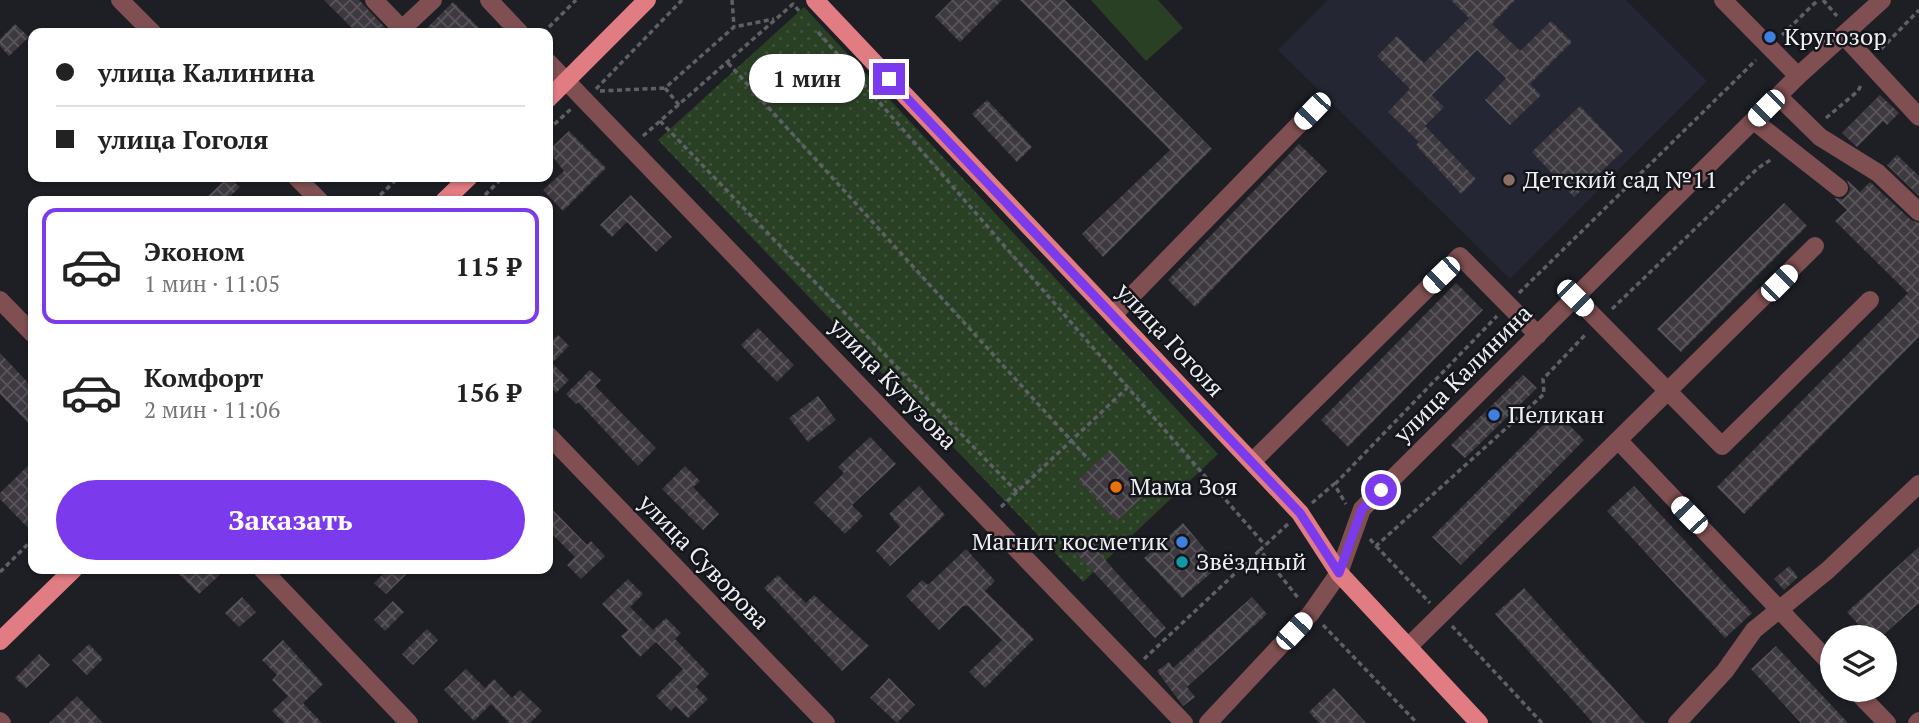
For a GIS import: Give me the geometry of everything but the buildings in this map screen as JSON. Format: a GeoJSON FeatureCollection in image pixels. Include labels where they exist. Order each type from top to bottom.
{"type":"FeatureCollection","features":[{"type":"Feature","properties":{"kind":"main road"},"geometry":{"type":"LineString","coordinates":[[553,94],[647,0]]}},
{"type":"Feature","properties":{"kind":"main road","name":"улица Гоголя"},"geometry":{"type":"LineString","coordinates":[[815,0],[1300,513],[1339,573],[1479,723]]}},
{"type":"Feature","properties":{"kind":"main road"},"geometry":{"type":"LineString","coordinates":[[449,196],[464,182]]}},
{"type":"Feature","properties":{"kind":"main road"},"geometry":{"type":"LineString","coordinates":[[0,641],[69,574]]}},
{"type":"Feature","properties":{"kind":"street"},"geometry":{"type":"LineString","coordinates":[[120,0],[148,28]]}},
{"type":"Feature","properties":{"kind":"street"},"geometry":{"type":"LineString","coordinates":[[374,0],[400,28]]}},
{"type":"Feature","properties":{"kind":"street"},"geometry":{"type":"LineString","coordinates":[[402,28],[432,0]]}},
{"type":"Feature","properties":{"kind":"street"},"geometry":{"type":"LineString","coordinates":[[489,0],[515,28]]}},
{"type":"Feature","properties":{"kind":"street"},"geometry":{"type":"LineString","coordinates":[[1723,0],[1798,76]]}},
{"type":"Feature","properties":{"kind":"street","name":"улица Калинина"},"geometry":{"type":"LineString","coordinates":[[1208,723],[1311,613],[1339,573],[1362,509],[1798,76],[1882,0]]}},
{"type":"Feature","properties":{"kind":"street"},"geometry":{"type":"LineString","coordinates":[[1844,36],[1919,117]]}},
{"type":"Feature","properties":{"kind":"street","name":"улица Кутузова"},"geometry":{"type":"LineString","coordinates":[[553,67],[1184,723]]}},
{"type":"Feature","properties":{"kind":"street"},"geometry":{"type":"LineString","coordinates":[[1778,96],[1812,130],[1878,173],[1919,212]]}},
{"type":"Feature","properties":{"kind":"street"},"geometry":{"type":"LineString","coordinates":[[1113,315],[1312,111]]}},
{"type":"Feature","properties":{"kind":"street"},"geometry":{"type":"LineString","coordinates":[[1754,121],[1839,188]]}},
{"type":"Feature","properties":{"kind":"street"},"geometry":{"type":"LineString","coordinates":[[301,182],[315,196]]}},
{"type":"Feature","properties":{"kind":"street"},"geometry":{"type":"LineString","coordinates":[[1408,647],[1815,246]]}},
{"type":"Feature","properties":{"kind":"street"},"geometry":{"type":"LineString","coordinates":[[1252,462],[1460,257],[1538,335]]}},
{"type":"Feature","properties":{"kind":"street"},"geometry":{"type":"LineString","coordinates":[[1575,298],[1722,446],[1870,300]]}},
{"type":"Feature","properties":{"kind":"street"},"geometry":{"type":"LineString","coordinates":[[0,300],[28,329]]}},
{"type":"Feature","properties":{"kind":"street","name":"улица Суворова"},"geometry":{"type":"LineString","coordinates":[[553,440],[826,723]]}},
{"type":"Feature","properties":{"kind":"street"},"geometry":{"type":"LineString","coordinates":[[1618,440],[1820,652]]}},
{"type":"Feature","properties":{"kind":"street"},"geometry":{"type":"LineString","coordinates":[[1677,723],[1725,671],[1754,630],[1828,570],[1919,484]]}},
{"type":"Feature","properties":{"kind":"street"},"geometry":{"type":"LineString","coordinates":[[267,574],[410,723]]}},
{"type":"Feature","properties":{"kind":"street"},"geometry":{"type":"LineString","coordinates":[[1866,702],[1886,723]]}},
{"type":"Feature","properties":{"kind":"path"},"geometry":{"type":"LineString","coordinates":[[548,28],[576,0]]}},
{"type":"Feature","properties":{"kind":"path"},"geometry":{"type":"LineString","coordinates":[[682,0],[593,92],[665,88],[734,27],[776,19]]}},
{"type":"Feature","properties":{"kind":"path"},"geometry":{"type":"LineString","coordinates":[[732,0],[734,27]]}},
{"type":"Feature","properties":{"kind":"path"},"geometry":{"type":"LineString","coordinates":[[1134,669],[1334,484],[1507,305],[1818,0]]}},
{"type":"Feature","properties":{"kind":"path"},"geometry":{"type":"LineString","coordinates":[[631,147],[793,4],[802,14]]}},
{"type":"Feature","properties":{"kind":"path"},"geometry":{"type":"LineString","coordinates":[[1812,130],[1858,91],[1875,55],[1919,10]]}},
{"type":"Feature","properties":{"kind":"path"},"geometry":{"type":"LineString","coordinates":[[811,25],[1265,545]]}},
{"type":"Feature","properties":{"kind":"path"},"geometry":{"type":"LineString","coordinates":[[728,63],[1089,460]]}},
{"type":"Feature","properties":{"kind":"path"},"geometry":{"type":"LineString","coordinates":[[665,88],[679,105]]}},
{"type":"Feature","properties":{"kind":"path"},"geometry":{"type":"LineString","coordinates":[[553,126],[584,98]]}},
{"type":"Feature","properties":{"kind":"path"},"geometry":{"type":"LineString","coordinates":[[660,121],[1017,492]]}},
{"type":"Feature","properties":{"kind":"path"},"geometry":{"type":"LineString","coordinates":[[1376,546],[1544,394],[1542,379],[1599,321],[1758,168],[1787,149]]}},
{"type":"Feature","properties":{"kind":"path"},"geometry":{"type":"LineString","coordinates":[[379,196],[394,182]]}},
{"type":"Feature","properties":{"kind":"path"},"geometry":{"type":"LineString","coordinates":[[484,196],[498,182]]}},
{"type":"Feature","properties":{"kind":"path"},"geometry":{"type":"LineString","coordinates":[[989,518],[1073,442],[1128,387]]}},
{"type":"Feature","properties":{"kind":"path"},"geometry":{"type":"LineString","coordinates":[[1334,484],[1357,522],[1376,546],[1542,723]]}},
{"type":"Feature","properties":{"kind":"path"},"geometry":{"type":"LineString","coordinates":[[0,572],[28,544]]}},
{"type":"Feature","properties":{"kind":"path"},"geometry":{"type":"LineString","coordinates":[[1260,550],[1311,613],[1417,723]]}},
{"type":"Feature","properties":{"kind":"shaded area","name":"Детский сад №11"},"geometry":{"type":"Polygon","coordinates":[[[1328,0],[1626,0],[1707,81],[1510,279],[1278,50],[1328,0]]]}},
{"type":"Feature","properties":{"kind":"green space"},"geometry":{"type":"Polygon","coordinates":[[[1091,0],[1158,0],[1183,28],[1146,61],[1091,0]]]}},
{"type":"Feature","properties":{"kind":"green space"},"geometry":{"type":"Polygon","coordinates":[[[804,7],[1218,454],[1083,582],[658,140],[804,7]]]}},
{"type":"Feature","properties":{"kind":"place","name":"Кругозор"},"geometry":{"type":"Point","coordinates":[1770,37]}},
{"type":"Feature","properties":{"kind":"place","name":"Детский сад №11"},"geometry":{"type":"Point","coordinates":[1509,180]}},
{"type":"Feature","properties":{"kind":"place","name":"Пеликан"},"geometry":{"type":"Point","coordinates":[1494,415]}},
{"type":"Feature","properties":{"kind":"place","name":"Мама Зоя"},"geometry":{"type":"Point","coordinates":[1116,487]}},
{"type":"Feature","properties":{"kind":"place","name":"Магнит косметик"},"geometry":{"type":"Point","coordinates":[1182,542]}},
{"type":"Feature","properties":{"kind":"place","name":"Звёздный"},"geometry":{"type":"Point","coordinates":[1182,562]}},
{"type":"Feature","properties":{"kind":"route"},"geometry":{"type":"LineString","coordinates":[[889,79],[1300,513],[1339,573],[1362,509],[1381,490]]}}]}
